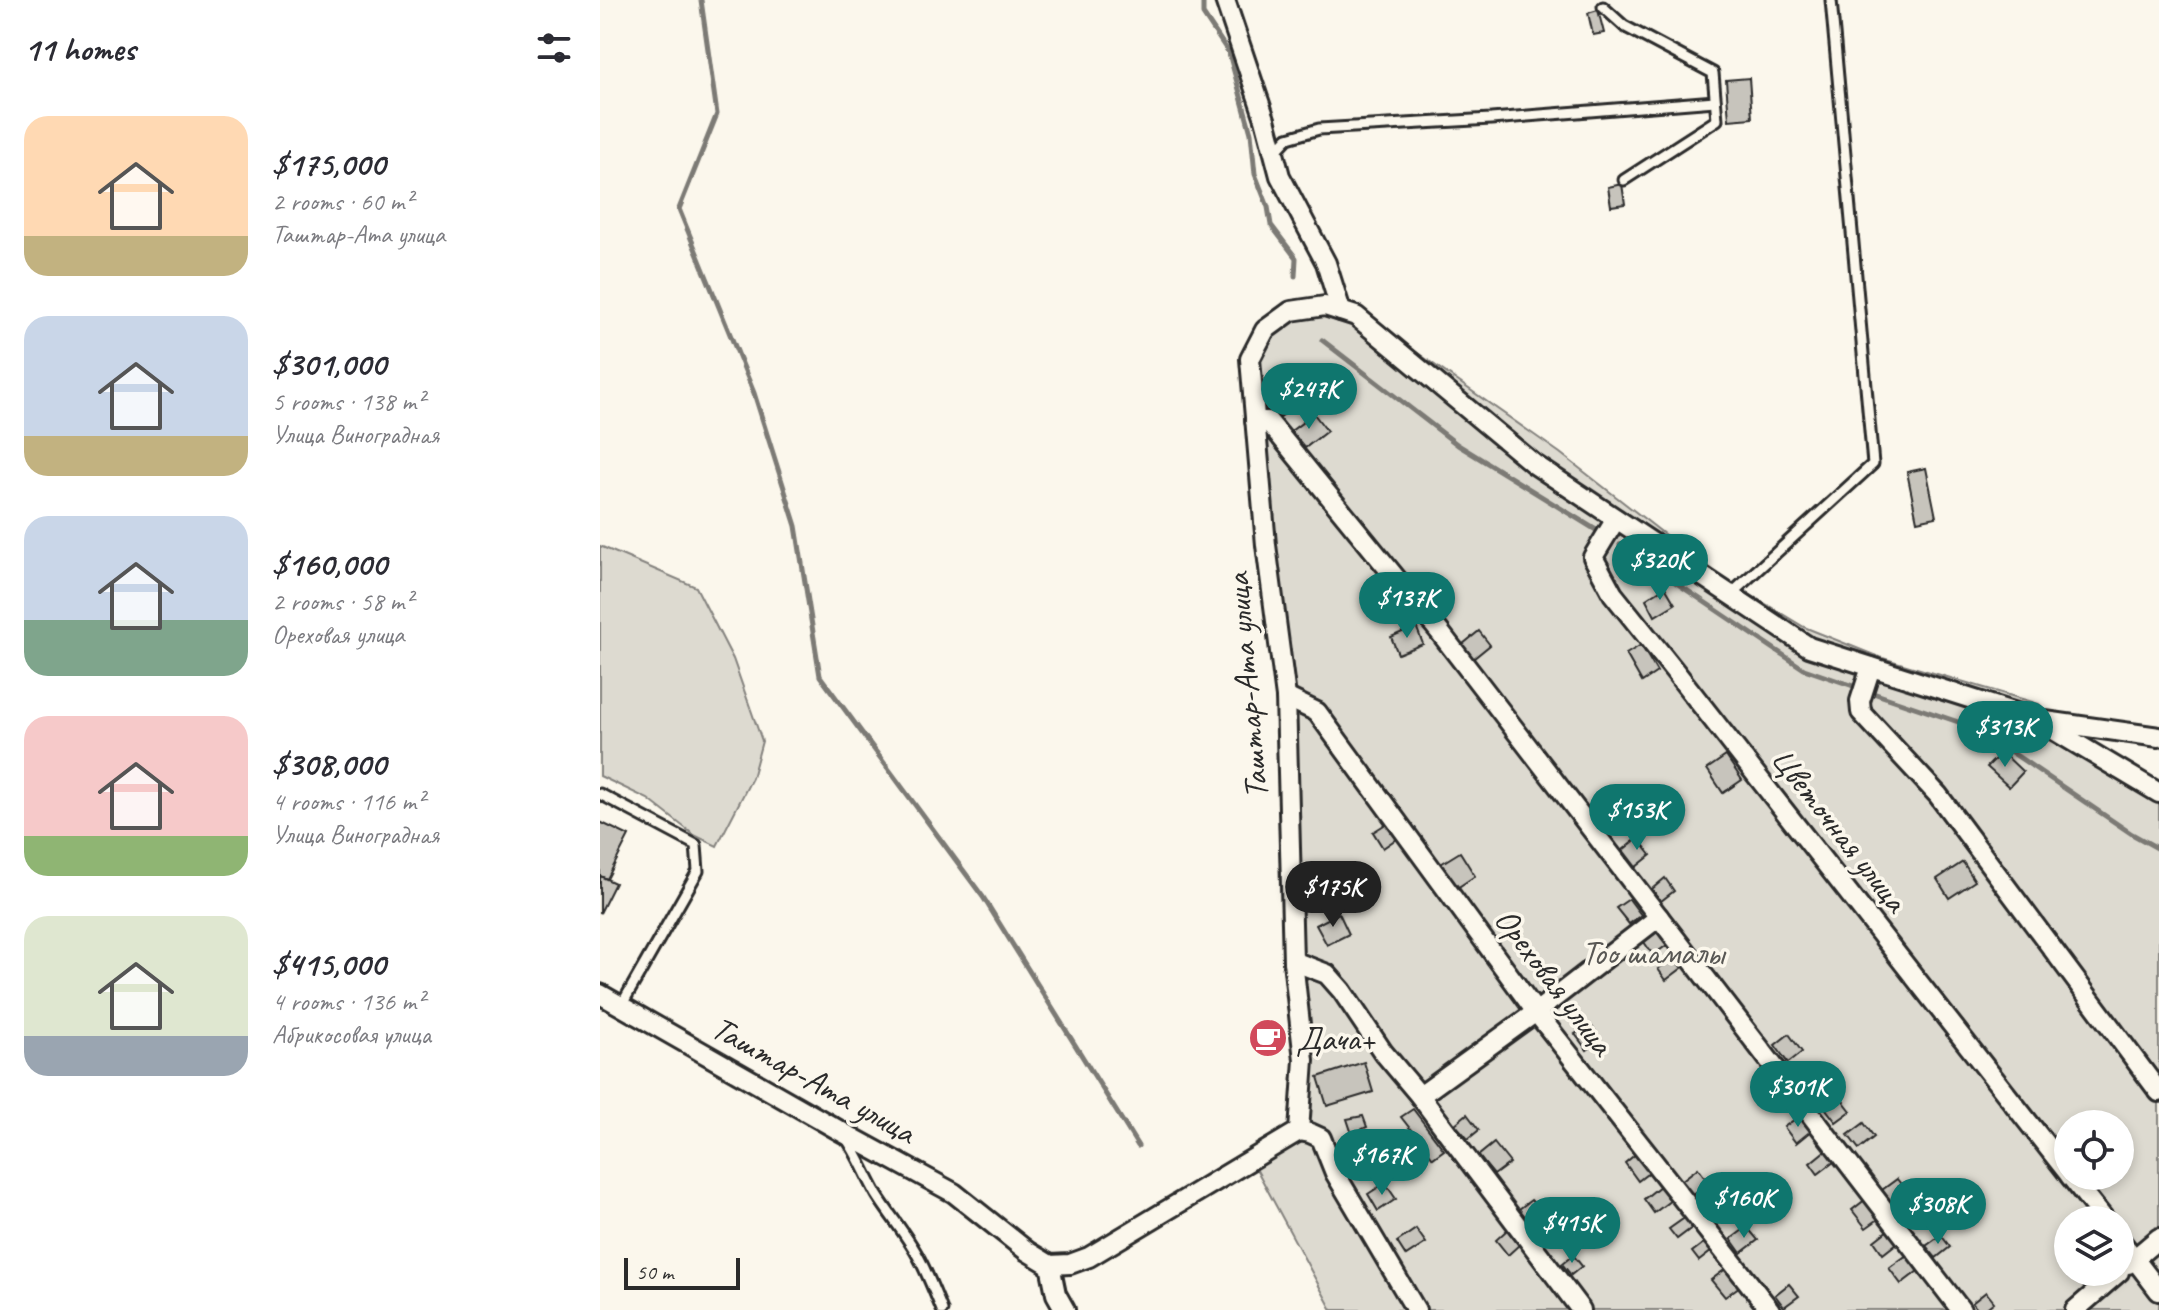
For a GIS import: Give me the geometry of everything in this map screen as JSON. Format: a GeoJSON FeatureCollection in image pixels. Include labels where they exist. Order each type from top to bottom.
{"type":"FeatureCollection","features":[{"type":"Feature","properties":{"kind":"street"},"geometry":{"type":"LineString","coordinates":[[1225,0],[1265,119],[1280,176],[1326,263],[1341,311]]}},
{"type":"Feature","properties":{"kind":"street","name":"Таштар-Ата улица"},"geometry":{"type":"LineString","coordinates":[[1299,1131],[1304,1060],[1293,961],[1286,697],[1266,545],[1250,359],[1265,330],[1291,311],[1325,306],[1356,316],[1534,464],[1809,647],[2038,720]]}},
{"type":"Feature","properties":{"kind":"street"},"geometry":{"type":"LineString","coordinates":[[1255,421],[1268,421],[1439,631],[1961,1310]]}},
{"type":"Feature","properties":{"kind":"street","name":"Цветочная улица"},"geometry":{"type":"LineString","coordinates":[[1616,519],[1593,557],[1613,594],[2054,1156]]}},
{"type":"Feature","properties":{"kind":"street"},"geometry":{"type":"LineString","coordinates":[[1871,667],[1860,701],[1861,712],[1938,795],[2159,1092]]}},
{"type":"Feature","properties":{"kind":"street","name":"Ореховая улица"},"geometry":{"type":"LineString","coordinates":[[1286,697],[1317,712],[1536,1012],[1770,1310]]}},
{"type":"Feature","properties":{"kind":"street"},"geometry":{"type":"LineString","coordinates":[[2038,720],[2159,737]]}},
{"type":"Feature","properties":{"kind":"street"},"geometry":{"type":"LineString","coordinates":[[2038,720],[2159,793]]}},
{"type":"Feature","properties":{"kind":"street"},"geometry":{"type":"LineString","coordinates":[[1420,1096],[1659,917]]}},
{"type":"Feature","properties":{"kind":"street"},"geometry":{"type":"LineString","coordinates":[[1293,961],[1327,974],[1342,991],[1383,1052],[1420,1096],[1581,1310]]}},
{"type":"Feature","properties":{"kind":"street","name":"Таштар-Ата улица"},"geometry":{"type":"LineString","coordinates":[[600,994],[954,1193],[1027,1251],[1050,1265]]}},
{"type":"Feature","properties":{"kind":"street"},"geometry":{"type":"LineString","coordinates":[[1065,1310],[1056,1294],[1050,1265],[1070,1264],[1089,1257],[1299,1131],[1321,1138],[1335,1173],[1416,1310]]}},
{"type":"Feature","properties":{"kind":"street","name":"Цветочная улица"},"geometry":{"type":"LineString","coordinates":[[2081,1190],[2094,1206]]}},
{"type":"Feature","properties":{"kind":"street"},"geometry":{"type":"LineString","coordinates":[[2159,1238],[2135,1259],[2159,1291]]}},
{"type":"Feature","properties":{"kind":"street"},"geometry":{"type":"LineString","coordinates":[[2075,1310],[2103,1286]]}},
{"type":"Feature","properties":{"kind":"lane"},"geometry":{"type":"LineString","coordinates":[[1730,595],[1873,464],[1831,0]]}},
{"type":"Feature","properties":{"kind":"lane"},"geometry":{"type":"LineString","coordinates":[[1603,7],[1624,26],[1713,73],[1717,120],[1624,180]]}},
{"type":"Feature","properties":{"kind":"lane"},"geometry":{"type":"LineString","coordinates":[[1274,153],[1288,138],[1319,129],[1715,101]]}},
{"type":"Feature","properties":{"kind":"lane"},"geometry":{"type":"LineString","coordinates":[[600,794],[696,845],[698,871],[621,1006]]}},
{"type":"Feature","properties":{"kind":"lane"},"geometry":{"type":"LineString","coordinates":[[842,1132],[860,1158],[883,1206],[919,1257],[942,1310]]}},
{"type":"Feature","properties":{"kind":"green space","name":"Тоо шамалы"},"geometry":{"type":"Polygon","coordinates":[[[1291,311],[1356,316],[1395,337],[1560,453],[1714,573],[1804,627],[1879,657],[2039,704],[2091,757],[2159,798],[2159,1310],[1332,1310],[1252,1161],[1299,1131],[1286,697],[1250,359],[1291,311]]]}},
{"type":"Feature","properties":{"kind":"green space"},"geometry":{"type":"Polygon","coordinates":[[[600,546],[696,587],[733,659],[762,741],[752,778],[717,846],[694,835],[648,799],[600,776],[600,546]]]}},
{"type":"Feature","properties":{"kind":"building"},"geometry":{"type":"Polygon","coordinates":[[[1598,10],[1604,33],[1593,35],[1588,13],[1598,10]]]}},
{"type":"Feature","properties":{"kind":"building"},"geometry":{"type":"Polygon","coordinates":[[[1749,78],[1752,118],[1729,120],[1726,80],[1749,78]]]}},
{"type":"Feature","properties":{"kind":"building"},"geometry":{"type":"Polygon","coordinates":[[[1622,184],[1625,204],[1611,206],[1608,187],[1622,184]]]}},
{"type":"Feature","properties":{"kind":"building"},"geometry":{"type":"Polygon","coordinates":[[[1290,384],[1302,403],[1275,420],[1263,400],[1290,384]]]}},
{"type":"Feature","properties":{"kind":"building"},"geometry":{"type":"Polygon","coordinates":[[[1314,414],[1327,431],[1305,448],[1291,431],[1314,414]]]}},
{"type":"Feature","properties":{"kind":"building"},"geometry":{"type":"Polygon","coordinates":[[[1926,468],[1936,517],[1917,521],[1907,472],[1926,468]]]}},
{"type":"Feature","properties":{"kind":"building"},"geometry":{"type":"Polygon","coordinates":[[[1665,587],[1675,604],[1655,616],[1646,599],[1665,587]]]}},
{"type":"Feature","properties":{"kind":"building"},"geometry":{"type":"Polygon","coordinates":[[[1416,626],[1423,644],[1398,654],[1391,637],[1416,626]]]}},
{"type":"Feature","properties":{"kind":"building"},"geometry":{"type":"Polygon","coordinates":[[[1479,631],[1490,645],[1468,663],[1457,649],[1479,631]]]}},
{"type":"Feature","properties":{"kind":"building"},"geometry":{"type":"Polygon","coordinates":[[[1641,645],[1657,672],[1642,682],[1626,654],[1641,645]]]}},
{"type":"Feature","properties":{"kind":"building"},"geometry":{"type":"Polygon","coordinates":[[[2002,752],[2023,772],[2009,787],[1987,767],[2002,752]]]}},
{"type":"Feature","properties":{"kind":"building"},"geometry":{"type":"Polygon","coordinates":[[[1726,756],[1742,780],[1723,793],[1707,769],[1726,756]]]}},
{"type":"Feature","properties":{"kind":"building"},"geometry":{"type":"Polygon","coordinates":[[[600,822],[629,836],[607,879],[600,876],[600,822]]]}},
{"type":"Feature","properties":{"kind":"building"},"geometry":{"type":"Polygon","coordinates":[[[1389,822],[1399,837],[1383,848],[1373,832],[1389,822]]]}},
{"type":"Feature","properties":{"kind":"building"},"geometry":{"type":"Polygon","coordinates":[[[1638,838],[1651,855],[1636,867],[1623,850],[1638,838]]]}},
{"type":"Feature","properties":{"kind":"building"},"geometry":{"type":"Polygon","coordinates":[[[1460,852],[1475,876],[1454,890],[1439,865],[1460,852]]]}},
{"type":"Feature","properties":{"kind":"building"},"geometry":{"type":"Polygon","coordinates":[[[1963,862],[1975,881],[1949,898],[1937,879],[1963,862]]]}},
{"type":"Feature","properties":{"kind":"building"},"geometry":{"type":"Polygon","coordinates":[[[600,876],[615,883],[600,913],[600,876]]]}},
{"type":"Feature","properties":{"kind":"building"},"geometry":{"type":"Polygon","coordinates":[[[1665,878],[1674,891],[1661,901],[1652,889],[1665,878]]]}},
{"type":"Feature","properties":{"kind":"building"},"geometry":{"type":"Polygon","coordinates":[[[1629,899],[1641,915],[1629,924],[1616,908],[1629,899]]]}},
{"type":"Feature","properties":{"kind":"building"},"geometry":{"type":"Polygon","coordinates":[[[1339,913],[1349,934],[1327,945],[1316,925],[1339,913]]]}},
{"type":"Feature","properties":{"kind":"building"},"geometry":{"type":"Polygon","coordinates":[[[1657,932],[1667,945],[1653,955],[1644,942],[1657,932]]]}},
{"type":"Feature","properties":{"kind":"building"},"geometry":{"type":"Polygon","coordinates":[[[1673,957],[1682,968],[1666,980],[1658,969],[1673,957]]]}},
{"type":"Feature","properties":{"kind":"building"},"geometry":{"type":"Polygon","coordinates":[[[1590,1024],[1601,1039],[1587,1050],[1575,1034],[1590,1024]]]}},
{"type":"Feature","properties":{"kind":"building"},"geometry":{"type":"Polygon","coordinates":[[[1789,1034],[1802,1052],[1788,1063],[1775,1045],[1789,1034]]]}},
{"type":"Feature","properties":{"kind":"building"},"geometry":{"type":"Polygon","coordinates":[[[1364,1062],[1373,1092],[1327,1106],[1318,1077],[1364,1062]]]}},
{"type":"Feature","properties":{"kind":"building"},"geometry":{"type":"Polygon","coordinates":[[[1815,1068],[1824,1080],[1809,1092],[1800,1079],[1815,1068]]]}},
{"type":"Feature","properties":{"kind":"building"},"geometry":{"type":"Polygon","coordinates":[[[1841,1098],[1851,1111],[1836,1122],[1826,1109],[1841,1098]]]}},
{"type":"Feature","properties":{"kind":"building"},"geometry":{"type":"Polygon","coordinates":[[[1413,1109],[1444,1150],[1433,1158],[1401,1117],[1413,1109]]]}},
{"type":"Feature","properties":{"kind":"building"},"geometry":{"type":"Polygon","coordinates":[[[1467,1114],[1479,1130],[1468,1139],[1455,1124],[1467,1114]]]}},
{"type":"Feature","properties":{"kind":"building"},"geometry":{"type":"Polygon","coordinates":[[[1801,1115],[1812,1130],[1796,1143],[1784,1127],[1801,1115]]]}},
{"type":"Feature","properties":{"kind":"building"},"geometry":{"type":"Polygon","coordinates":[[[1363,1116],[1367,1127],[1352,1134],[1347,1119],[1363,1116]]]}},
{"type":"Feature","properties":{"kind":"building"},"geometry":{"type":"Polygon","coordinates":[[[1864,1123],[1874,1137],[1859,1149],[1848,1135],[1864,1123]]]}},
{"type":"Feature","properties":{"kind":"building"},"geometry":{"type":"Polygon","coordinates":[[[1494,1143],[1510,1163],[1494,1175],[1478,1156],[1494,1143]]]}},
{"type":"Feature","properties":{"kind":"building"},"geometry":{"type":"Polygon","coordinates":[[[1826,1150],[1835,1161],[1818,1174],[1810,1163],[1826,1150]]]}},
{"type":"Feature","properties":{"kind":"building"},"geometry":{"type":"Polygon","coordinates":[[[1637,1153],[1651,1171],[1638,1181],[1625,1163],[1637,1153]]]}},
{"type":"Feature","properties":{"kind":"building"},"geometry":{"type":"Polygon","coordinates":[[[1698,1168],[1709,1183],[1692,1196],[1681,1181],[1698,1168]]]}},
{"type":"Feature","properties":{"kind":"building"},"geometry":{"type":"Polygon","coordinates":[[[1897,1179],[1907,1192],[1892,1203],[1882,1190],[1897,1179]]]}},
{"type":"Feature","properties":{"kind":"building"},"geometry":{"type":"Polygon","coordinates":[[[1385,1183],[1396,1199],[1378,1211],[1368,1194],[1385,1183]]]}},
{"type":"Feature","properties":{"kind":"building"},"geometry":{"type":"Polygon","coordinates":[[[1660,1186],[1671,1200],[1654,1213],[1644,1199],[1660,1186]]]}},
{"type":"Feature","properties":{"kind":"building"},"geometry":{"type":"Polygon","coordinates":[[[1866,1199],[1880,1218],[1866,1228],[1852,1210],[1866,1199]]]}},
{"type":"Feature","properties":{"kind":"building"},"geometry":{"type":"Polygon","coordinates":[[[1531,1200],[1545,1216],[1533,1226],[1519,1209],[1531,1200]]]}},
{"type":"Feature","properties":{"kind":"building"},"geometry":{"type":"Polygon","coordinates":[[[1686,1217],[1693,1227],[1677,1239],[1669,1229],[1686,1217]]]}},
{"type":"Feature","properties":{"kind":"building"},"geometry":{"type":"Polygon","coordinates":[[[1747,1227],[1758,1240],[1741,1253],[1731,1239],[1747,1227]]]}},
{"type":"Feature","properties":{"kind":"building"},"geometry":{"type":"Polygon","coordinates":[[[1416,1229],[1426,1243],[1406,1256],[1397,1242],[1416,1229]]]}},
{"type":"Feature","properties":{"kind":"building"},"geometry":{"type":"Polygon","coordinates":[[[1507,1230],[1519,1245],[1508,1255],[1496,1240],[1507,1230]]]}},
{"type":"Feature","properties":{"kind":"building"},"geometry":{"type":"Polygon","coordinates":[[[1888,1230],[1897,1243],[1883,1254],[1874,1241],[1888,1230]]]}},
{"type":"Feature","properties":{"kind":"building"},"geometry":{"type":"Polygon","coordinates":[[[1941,1235],[1950,1247],[1936,1258],[1926,1246],[1941,1235]]]}},
{"type":"Feature","properties":{"kind":"building"},"geometry":{"type":"Polygon","coordinates":[[[1705,1242],[1712,1251],[1699,1261],[1692,1252],[1705,1242]]]}},
{"type":"Feature","properties":{"kind":"building"},"geometry":{"type":"Polygon","coordinates":[[[1573,1255],[1582,1266],[1571,1275],[1562,1264],[1573,1255]]]}},
{"type":"Feature","properties":{"kind":"building"},"geometry":{"type":"Polygon","coordinates":[[[1907,1255],[1918,1271],[1901,1284],[1889,1268],[1907,1255]]]}},
{"type":"Feature","properties":{"kind":"building"},"geometry":{"type":"Polygon","coordinates":[[[1727,1268],[1740,1286],[1725,1297],[1711,1280],[1727,1268]]]}},
{"type":"Feature","properties":{"kind":"building"},"geometry":{"type":"Polygon","coordinates":[[[1789,1284],[1799,1296],[1784,1307],[1775,1295],[1789,1284]]]}},
{"type":"Feature","properties":{"kind":"building"},"geometry":{"type":"Polygon","coordinates":[[[1986,1292],[1994,1302],[1984,1310],[1978,1310],[1972,1303],[1986,1292]]]}},
{"type":"Feature","properties":{"kind":"waterway"},"geometry":{"type":"LineString","coordinates":[[701,0],[717,114],[679,209],[754,393],[796,526],[820,676],[983,897],[1138,1146]]}},
{"type":"Feature","properties":{"kind":"waterway"},"geometry":{"type":"LineString","coordinates":[[1203,0],[1203,14],[1229,53],[1251,133],[1255,174],[1268,207],[1271,225],[1296,258],[1295,276]]}},
{"type":"Feature","properties":{"kind":"waterway"},"geometry":{"type":"LineString","coordinates":[[1322,340],[1458,445],[1601,533]]}},
{"type":"Feature","properties":{"kind":"waterway"},"geometry":{"type":"LineString","coordinates":[[1620,545],[1804,669],[1859,688]]}},
{"type":"Feature","properties":{"kind":"waterway"},"geometry":{"type":"LineString","coordinates":[[1876,694],[1976,728],[2159,849]]}},
{"type":"Feature","properties":{"kind":"place","name":"Дача+"},"geometry":{"type":"Point","coordinates":[1268,1038]}}]}
